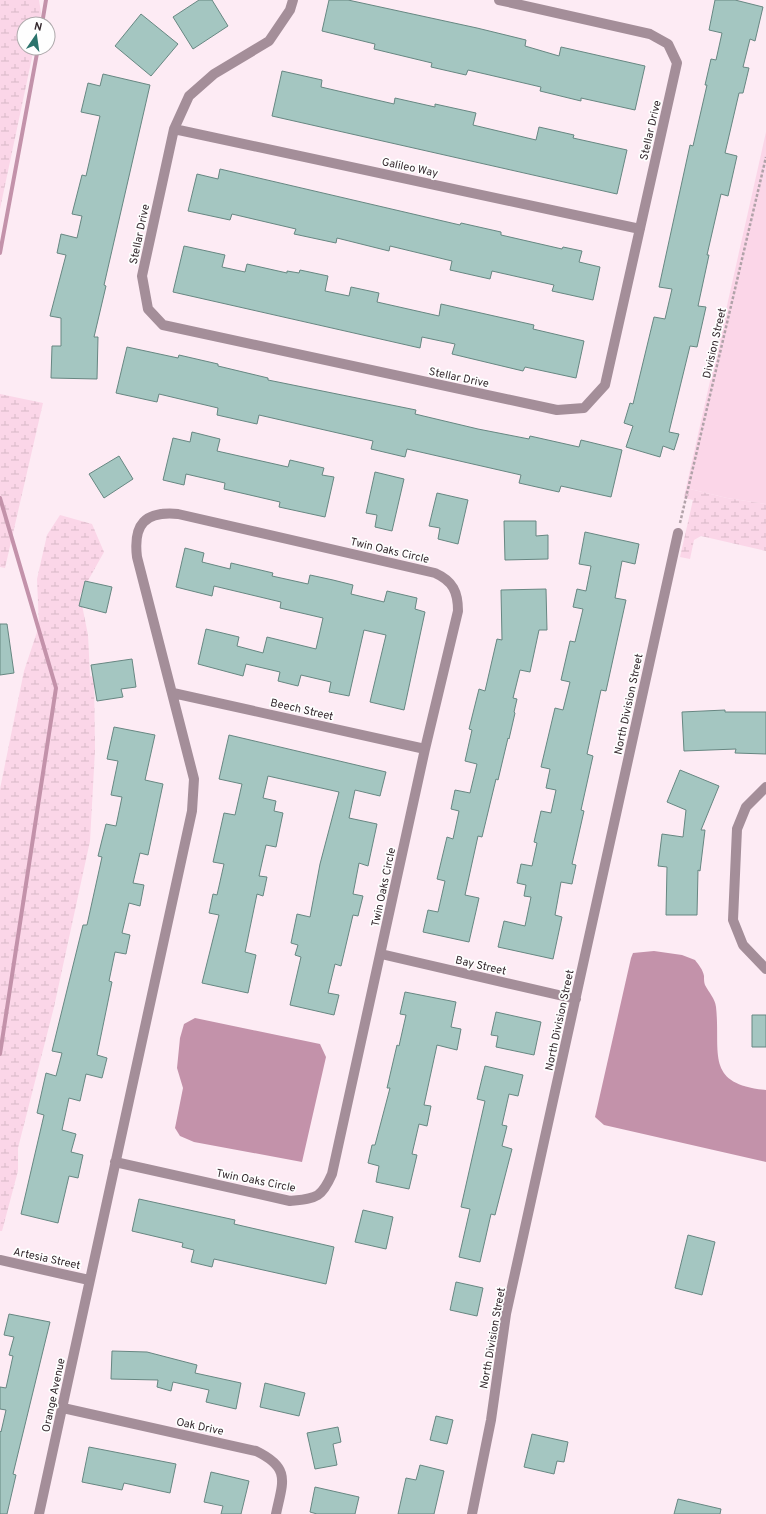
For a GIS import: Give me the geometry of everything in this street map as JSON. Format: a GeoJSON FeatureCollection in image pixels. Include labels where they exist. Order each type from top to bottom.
{"type":"FeatureCollection","features":[{"type":"Feature","properties":{"kind":"street","name":"Stellar Drive"},"geometry":{"type":"LineString","coordinates":[[293,0],[290,10],[269,41],[214,74],[189,96],[174,129],[142,276],[148,309],[163,325],[557,410],[584,408],[605,385],[677,63],[668,44],[650,34],[499,0]]}},
{"type":"Feature","properties":{"kind":"street","name":"Galileo Way"},"geometry":{"type":"LineString","coordinates":[[174,129],[640,228]]}},
{"type":"Feature","properties":{"kind":"street","name":"Twin Oaks Circle"},"geometry":{"type":"LineString","coordinates":[[90,1280],[115,1162],[194,794],[194,779],[173,693],[136,557],[135,544],[137,532],[143,521],[163,512],[178,514],[435,573],[445,577],[454,586],[458,598],[458,611],[425,749],[332,1174],[326,1189],[313,1198],[290,1201],[115,1162]]}},
{"type":"Feature","properties":{"kind":"street","name":"North Division Street"},"geometry":{"type":"LineString","coordinates":[[472,1514],[491,1420],[498,1359],[506,1314],[678,533]]}},
{"type":"Feature","properties":{"kind":"street","name":"Beech Street"},"geometry":{"type":"LineString","coordinates":[[173,693],[425,749]]}},
{"type":"Feature","properties":{"kind":"street"},"geometry":{"type":"LineString","coordinates":[[766,787],[746,806],[737,829],[733,920],[743,945],[766,969]]}},
{"type":"Feature","properties":{"kind":"street","name":"Bay Street"},"geometry":{"type":"LineString","coordinates":[[381,954],[576,999]]}},
{"type":"Feature","properties":{"kind":"street","name":"Artesia Street"},"geometry":{"type":"LineString","coordinates":[[0,1260],[90,1280]]}},
{"type":"Feature","properties":{"kind":"street","name":"Orange Avenue"},"geometry":{"type":"LineString","coordinates":[[39,1514],[90,1280]]}},
{"type":"Feature","properties":{"kind":"street","name":"Oak Drive"},"geometry":{"type":"LineString","coordinates":[[63,1408],[256,1450],[272,1458],[281,1469],[282,1485],[276,1514]]}},
{"type":"Feature","properties":{"kind":"path","name":"Division Street"},"geometry":{"type":"LineString","coordinates":[[678,533],[766,158]]}},
{"type":"Feature","properties":{"kind":"green space"},"geometry":{"type":"Polygon","coordinates":[[[0,0],[39,0],[40,16],[16,16],[16,56],[32,56],[0,209],[0,0]]]}},
{"type":"Feature","properties":{"kind":"green space"},"geometry":{"type":"Polygon","coordinates":[[[766,132],[766,504],[727,498],[686,488],[766,132]]]}},
{"type":"Feature","properties":{"kind":"green space"},"geometry":{"type":"Polygon","coordinates":[[[0,394],[43,403],[5,568],[0,567],[0,394]]]}},
{"type":"Feature","properties":{"kind":"green space"},"geometry":{"type":"Polygon","coordinates":[[[686,488],[727,498],[766,504],[766,551],[701,536],[694,540],[690,559],[680,557],[693,500],[684,498],[686,488]]]}},
{"type":"Feature","properties":{"kind":"green space"},"geometry":{"type":"Polygon","coordinates":[[[60,515],[92,524],[104,552],[80,595],[88,635],[90,676],[94,677],[95,750],[90,841],[54,1007],[18,1148],[18,1171],[2,1231],[0,1231],[0,789],[24,671],[39,626],[37,579],[47,535],[60,515]]]}},
{"type":"Feature","properties":{"kind":"shaded area"},"geometry":{"type":"Polygon","coordinates":[[[654,951],[682,955],[695,960],[703,972],[705,985],[713,998],[716,1007],[718,1052],[720,1064],[724,1073],[733,1081],[746,1087],[766,1090],[766,1162],[604,1125],[595,1117],[631,958],[633,953],[654,951]]]}},
{"type":"Feature","properties":{"kind":"shaded area"},"geometry":{"type":"Polygon","coordinates":[[[195,1018],[320,1044],[326,1057],[302,1162],[194,1142],[180,1136],[175,1128],[183,1088],[177,1068],[180,1038],[184,1024],[195,1018]]]}},
{"type":"Feature","properties":{"kind":"building"},"geometry":{"type":"Polygon","coordinates":[[[199,0],[212,0],[228,26],[193,49],[173,17],[199,0]]]}},
{"type":"Feature","properties":{"kind":"building"},"geometry":{"type":"Polygon","coordinates":[[[329,0],[348,0],[477,28],[526,40],[525,46],[559,56],[561,47],[645,66],[635,110],[581,98],[581,101],[540,91],[541,87],[468,70],[466,75],[431,67],[432,63],[374,49],[375,44],[322,31],[329,0]]]}},
{"type":"Feature","properties":{"kind":"building"},"geometry":{"type":"Polygon","coordinates":[[[715,0],[735,0],[763,7],[755,41],[750,39],[743,67],[749,68],[743,93],[739,93],[725,153],[737,156],[728,196],[721,194],[707,255],[709,255],[698,306],[706,307],[697,347],[690,346],[669,432],[679,434],[674,450],[663,446],[660,457],[626,447],[633,426],[624,423],[630,403],[633,404],[654,317],[665,319],[672,289],[659,287],[690,145],[693,146],[707,85],[705,85],[711,59],[716,60],[722,33],[709,30],[715,0]]]}},
{"type":"Feature","properties":{"kind":"building"},"geometry":{"type":"Polygon","coordinates":[[[141,14],[178,44],[151,76],[115,46],[141,14]]]}},
{"type":"Feature","properties":{"kind":"building"},"geometry":{"type":"Polygon","coordinates":[[[282,71],[322,80],[321,87],[394,104],[395,98],[435,107],[435,104],[476,113],[473,125],[536,140],[539,127],[574,135],[573,138],[627,150],[617,194],[272,116],[282,71]]]}},
{"type":"Feature","properties":{"kind":"building"},"geometry":{"type":"Polygon","coordinates":[[[103,74],[150,85],[104,285],[106,286],[94,337],[98,337],[97,379],[51,378],[52,346],[61,346],[61,318],[50,316],[66,255],[57,253],[61,234],[77,238],[82,216],[72,214],[82,175],[86,176],[100,116],[81,112],[88,83],[100,86],[103,74]]]}},
{"type":"Feature","properties":{"kind":"building"},"geometry":{"type":"Polygon","coordinates":[[[220,169],[460,225],[461,223],[501,232],[501,235],[562,249],[563,247],[582,251],[579,262],[600,267],[593,300],[552,291],[554,285],[492,271],[490,279],[450,270],[452,261],[390,246],[389,251],[337,238],[336,243],[294,234],[296,229],[232,214],[230,220],[188,211],[197,174],[218,179],[220,169]]]}},
{"type":"Feature","properties":{"kind":"building"},"geometry":{"type":"Polygon","coordinates":[[[184,246],[225,255],[222,267],[245,272],[247,264],[287,273],[287,271],[299,273],[300,270],[328,276],[325,291],[349,296],[351,287],[379,293],[377,302],[439,316],[441,304],[534,325],[533,329],[584,341],[576,378],[525,367],[523,371],[452,354],[455,344],[422,337],[420,348],[173,292],[184,246]]]}},
{"type":"Feature","properties":{"kind":"building"},"geometry":{"type":"Polygon","coordinates":[[[127,347],[178,358],[179,355],[268,378],[268,380],[416,410],[415,414],[478,429],[529,439],[530,436],[579,447],[581,440],[622,450],[611,497],[561,486],[559,492],[519,483],[521,475],[407,449],[405,457],[371,449],[373,441],[259,415],[257,424],[217,415],[218,408],[159,394],[157,402],[116,393],[127,347]]]}},
{"type":"Feature","properties":{"kind":"building"},"geometry":{"type":"Polygon","coordinates":[[[192,432],[220,439],[217,451],[288,467],[290,460],[324,468],[322,475],[334,477],[325,517],[279,507],[280,502],[224,489],[225,483],[186,474],[184,485],[163,480],[173,438],[190,442],[192,432]]]}},
{"type":"Feature","properties":{"kind":"building"},"geometry":{"type":"Polygon","coordinates":[[[119,456],[133,479],[104,498],[89,474],[119,456]]]}},
{"type":"Feature","properties":{"kind":"building"},"geometry":{"type":"Polygon","coordinates":[[[375,472],[404,479],[392,531],[375,527],[377,515],[366,513],[375,472]]]}},
{"type":"Feature","properties":{"kind":"building"},"geometry":{"type":"Polygon","coordinates":[[[437,493],[468,500],[458,544],[438,539],[440,528],[429,526],[437,493]]]}},
{"type":"Feature","properties":{"kind":"building"},"geometry":{"type":"Polygon","coordinates":[[[504,521],[536,521],[536,536],[548,535],[548,559],[505,560],[504,521]]]}},
{"type":"Feature","properties":{"kind":"building"},"geometry":{"type":"Polygon","coordinates":[[[585,532],[639,544],[635,564],[622,561],[615,598],[626,600],[606,691],[601,690],[587,754],[593,756],[581,810],[584,811],[572,864],[576,865],[572,884],[561,882],[555,915],[562,917],[553,959],[498,947],[504,921],[525,926],[531,897],[524,896],[526,885],[517,883],[521,864],[532,866],[537,843],[534,842],[541,811],[551,813],[556,790],[546,788],[550,769],[541,767],[555,708],[563,710],[570,682],[561,680],[570,641],[575,642],[583,609],[573,607],[577,589],[586,591],[591,566],[579,564],[585,532]]]}},
{"type":"Feature","properties":{"kind":"building"},"geometry":{"type":"Polygon","coordinates":[[[185,548],[204,553],[202,562],[230,569],[231,563],[273,573],[272,576],[308,584],[310,575],[353,585],[351,594],[384,602],[387,591],[417,598],[415,609],[425,612],[404,710],[370,702],[386,635],[364,630],[349,696],[329,692],[331,682],[301,675],[298,686],[278,681],[280,672],[246,664],[243,676],[198,664],[206,629],[239,637],[237,646],[263,653],[267,637],[316,649],[323,618],[280,608],[281,602],[214,586],[212,596],[176,587],[185,548]]]}},
{"type":"Feature","properties":{"kind":"building"},"geometry":{"type":"Polygon","coordinates":[[[85,581],[112,587],[106,613],[79,606],[85,581]]]}},
{"type":"Feature","properties":{"kind":"building"},"geometry":{"type":"Polygon","coordinates":[[[546,589],[547,630],[539,630],[530,672],[520,670],[513,698],[517,699],[509,739],[508,738],[498,780],[496,779],[482,837],[478,836],[465,895],[479,898],[469,942],[423,932],[428,910],[438,912],[445,881],[437,879],[447,837],[453,839],[459,811],[451,809],[455,790],[470,793],[477,764],[465,761],[472,730],[469,729],[479,689],[485,691],[497,639],[502,640],[501,590],[546,589]]]}},
{"type":"Feature","properties":{"kind":"building"},"geometry":{"type":"Polygon","coordinates":[[[0,624],[7,624],[14,673],[0,675],[0,624]]]}},
{"type":"Feature","properties":{"kind":"building"},"geometry":{"type":"Polygon","coordinates":[[[132,659],[136,687],[121,689],[123,697],[97,701],[91,665],[132,659]]]}},
{"type":"Feature","properties":{"kind":"building"},"geometry":{"type":"Polygon","coordinates":[[[725,710],[725,712],[766,712],[766,754],[735,753],[736,749],[684,751],[682,712],[725,710]]]}},
{"type":"Feature","properties":{"kind":"building"},"geometry":{"type":"Polygon","coordinates":[[[114,727],[155,735],[145,780],[163,784],[148,855],[140,853],[133,883],[144,885],[140,906],[129,903],[122,933],[130,935],[126,954],[115,952],[109,981],[112,982],[97,1055],[107,1058],[102,1078],[86,1074],[80,1101],[69,1098],[62,1130],[76,1134],[71,1152],[83,1155],[78,1178],[69,1176],[58,1223],[21,1214],[44,1115],[37,1113],[46,1073],[56,1076],[62,1053],[52,1051],[83,925],[87,925],[102,857],[98,856],[106,824],[116,826],[122,797],[111,795],[118,761],[107,759],[114,727]]]}},
{"type":"Feature","properties":{"kind":"building"},"geometry":{"type":"Polygon","coordinates":[[[229,735],[386,772],[380,796],[355,790],[349,818],[377,824],[368,866],[359,863],[353,894],[363,896],[358,916],[353,915],[341,966],[335,964],[328,993],[339,995],[334,1015],[290,1005],[301,957],[295,955],[298,945],[291,943],[297,914],[310,917],[320,864],[339,792],[268,776],[263,798],[276,801],[274,811],[283,813],[276,847],[266,845],[259,876],[267,877],[263,896],[257,894],[245,952],[256,955],[248,993],[202,983],[219,915],[209,913],[213,894],[217,895],[224,864],[213,862],[224,813],[235,815],[242,784],[219,779],[229,735]]]}},
{"type":"Feature","properties":{"kind":"building"},"geometry":{"type":"Polygon","coordinates":[[[680,770],[719,786],[701,830],[705,830],[700,871],[698,870],[697,915],[666,915],[667,867],[658,866],[662,834],[683,837],[686,810],[667,802],[680,770]]]}},
{"type":"Feature","properties":{"kind":"building"},"geometry":{"type":"Polygon","coordinates":[[[405,992],[456,1002],[451,1027],[461,1029],[457,1050],[437,1045],[424,1105],[431,1106],[427,1126],[419,1124],[412,1154],[417,1155],[409,1189],[376,1182],[379,1166],[368,1163],[372,1145],[375,1145],[390,1088],[387,1088],[406,1015],[400,1014],[405,992]]]}},
{"type":"Feature","properties":{"kind":"building"},"geometry":{"type":"Polygon","coordinates":[[[496,1012],[541,1022],[534,1055],[496,1047],[498,1036],[491,1035],[496,1012]]]}},
{"type":"Feature","properties":{"kind":"building"},"geometry":{"type":"Polygon","coordinates":[[[752,1015],[766,1015],[766,1047],[752,1047],[752,1015]]]}},
{"type":"Feature","properties":{"kind":"building"},"geometry":{"type":"Polygon","coordinates":[[[485,1066],[523,1075],[518,1096],[509,1094],[502,1125],[507,1126],[502,1146],[512,1149],[495,1215],[491,1214],[480,1262],[459,1257],[470,1209],[461,1207],[485,1101],[477,1099],[485,1066]]]}},
{"type":"Feature","properties":{"kind":"building"},"geometry":{"type":"Polygon","coordinates":[[[139,1199],[235,1220],[234,1224],[334,1247],[326,1284],[214,1259],[212,1267],[191,1262],[194,1250],[182,1247],[183,1243],[132,1231],[139,1199]]]}},
{"type":"Feature","properties":{"kind":"building"},"geometry":{"type":"Polygon","coordinates":[[[363,1210],[393,1217],[386,1249],[355,1242],[363,1210]]]}},
{"type":"Feature","properties":{"kind":"building"},"geometry":{"type":"Polygon","coordinates":[[[688,1235],[715,1242],[702,1295],[675,1288],[688,1235]]]}},
{"type":"Feature","properties":{"kind":"building"},"geometry":{"type":"Polygon","coordinates":[[[456,1282],[483,1288],[477,1316],[450,1310],[456,1282]]]}},
{"type":"Feature","properties":{"kind":"building"},"geometry":{"type":"Polygon","coordinates":[[[9,1314],[50,1322],[13,1474],[16,1475],[7,1514],[0,1514],[0,1431],[1,1432],[6,1410],[0,1409],[0,1387],[6,1388],[13,1356],[9,1355],[14,1337],[4,1335],[9,1314]]]}},
{"type":"Feature","properties":{"kind":"building"},"geometry":{"type":"Polygon","coordinates":[[[112,1351],[147,1352],[197,1365],[195,1373],[241,1383],[236,1409],[206,1402],[209,1390],[173,1382],[171,1391],[157,1387],[158,1380],[111,1379],[112,1351]]]}},
{"type":"Feature","properties":{"kind":"building"},"geometry":{"type":"Polygon","coordinates":[[[265,1383],[305,1393],[299,1416],[260,1407],[265,1383]]]}},
{"type":"Feature","properties":{"kind":"building"},"geometry":{"type":"Polygon","coordinates":[[[436,1416],[453,1420],[447,1444],[430,1440],[436,1416]]]}},
{"type":"Feature","properties":{"kind":"building"},"geometry":{"type":"Polygon","coordinates":[[[338,1427],[341,1442],[333,1444],[337,1465],[315,1469],[307,1433],[338,1427]]]}},
{"type":"Feature","properties":{"kind":"building"},"geometry":{"type":"Polygon","coordinates":[[[532,1434],[568,1442],[564,1462],[557,1461],[554,1474],[524,1467],[532,1434]]]}},
{"type":"Feature","properties":{"kind":"building"},"geometry":{"type":"Polygon","coordinates":[[[89,1447],[176,1464],[170,1493],[124,1483],[122,1490],[82,1482],[89,1447]]]}},
{"type":"Feature","properties":{"kind":"building"},"geometry":{"type":"Polygon","coordinates":[[[420,1465],[444,1471],[434,1514],[398,1514],[406,1478],[416,1480],[420,1465]]]}},
{"type":"Feature","properties":{"kind":"building"},"geometry":{"type":"Polygon","coordinates":[[[211,1472],[249,1481],[241,1514],[221,1514],[223,1506],[204,1502],[211,1472]]]}},
{"type":"Feature","properties":{"kind":"building"},"geometry":{"type":"Polygon","coordinates":[[[315,1487],[359,1497],[355,1514],[317,1514],[310,1512],[315,1487]]]}},
{"type":"Feature","properties":{"kind":"building"},"geometry":{"type":"Polygon","coordinates":[[[678,1499],[721,1509],[720,1514],[674,1514],[678,1499]]]}},
{"type":"Feature","properties":{"kind":"waterway"},"geometry":{"type":"LineString","coordinates":[[43,16],[46,0]]}},
{"type":"Feature","properties":{"kind":"waterway"},"geometry":{"type":"LineString","coordinates":[[0,253],[37,56]]}},
{"type":"Feature","properties":{"kind":"waterway"},"geometry":{"type":"LineString","coordinates":[[0,498],[56,688],[0,1054]]}}]}
